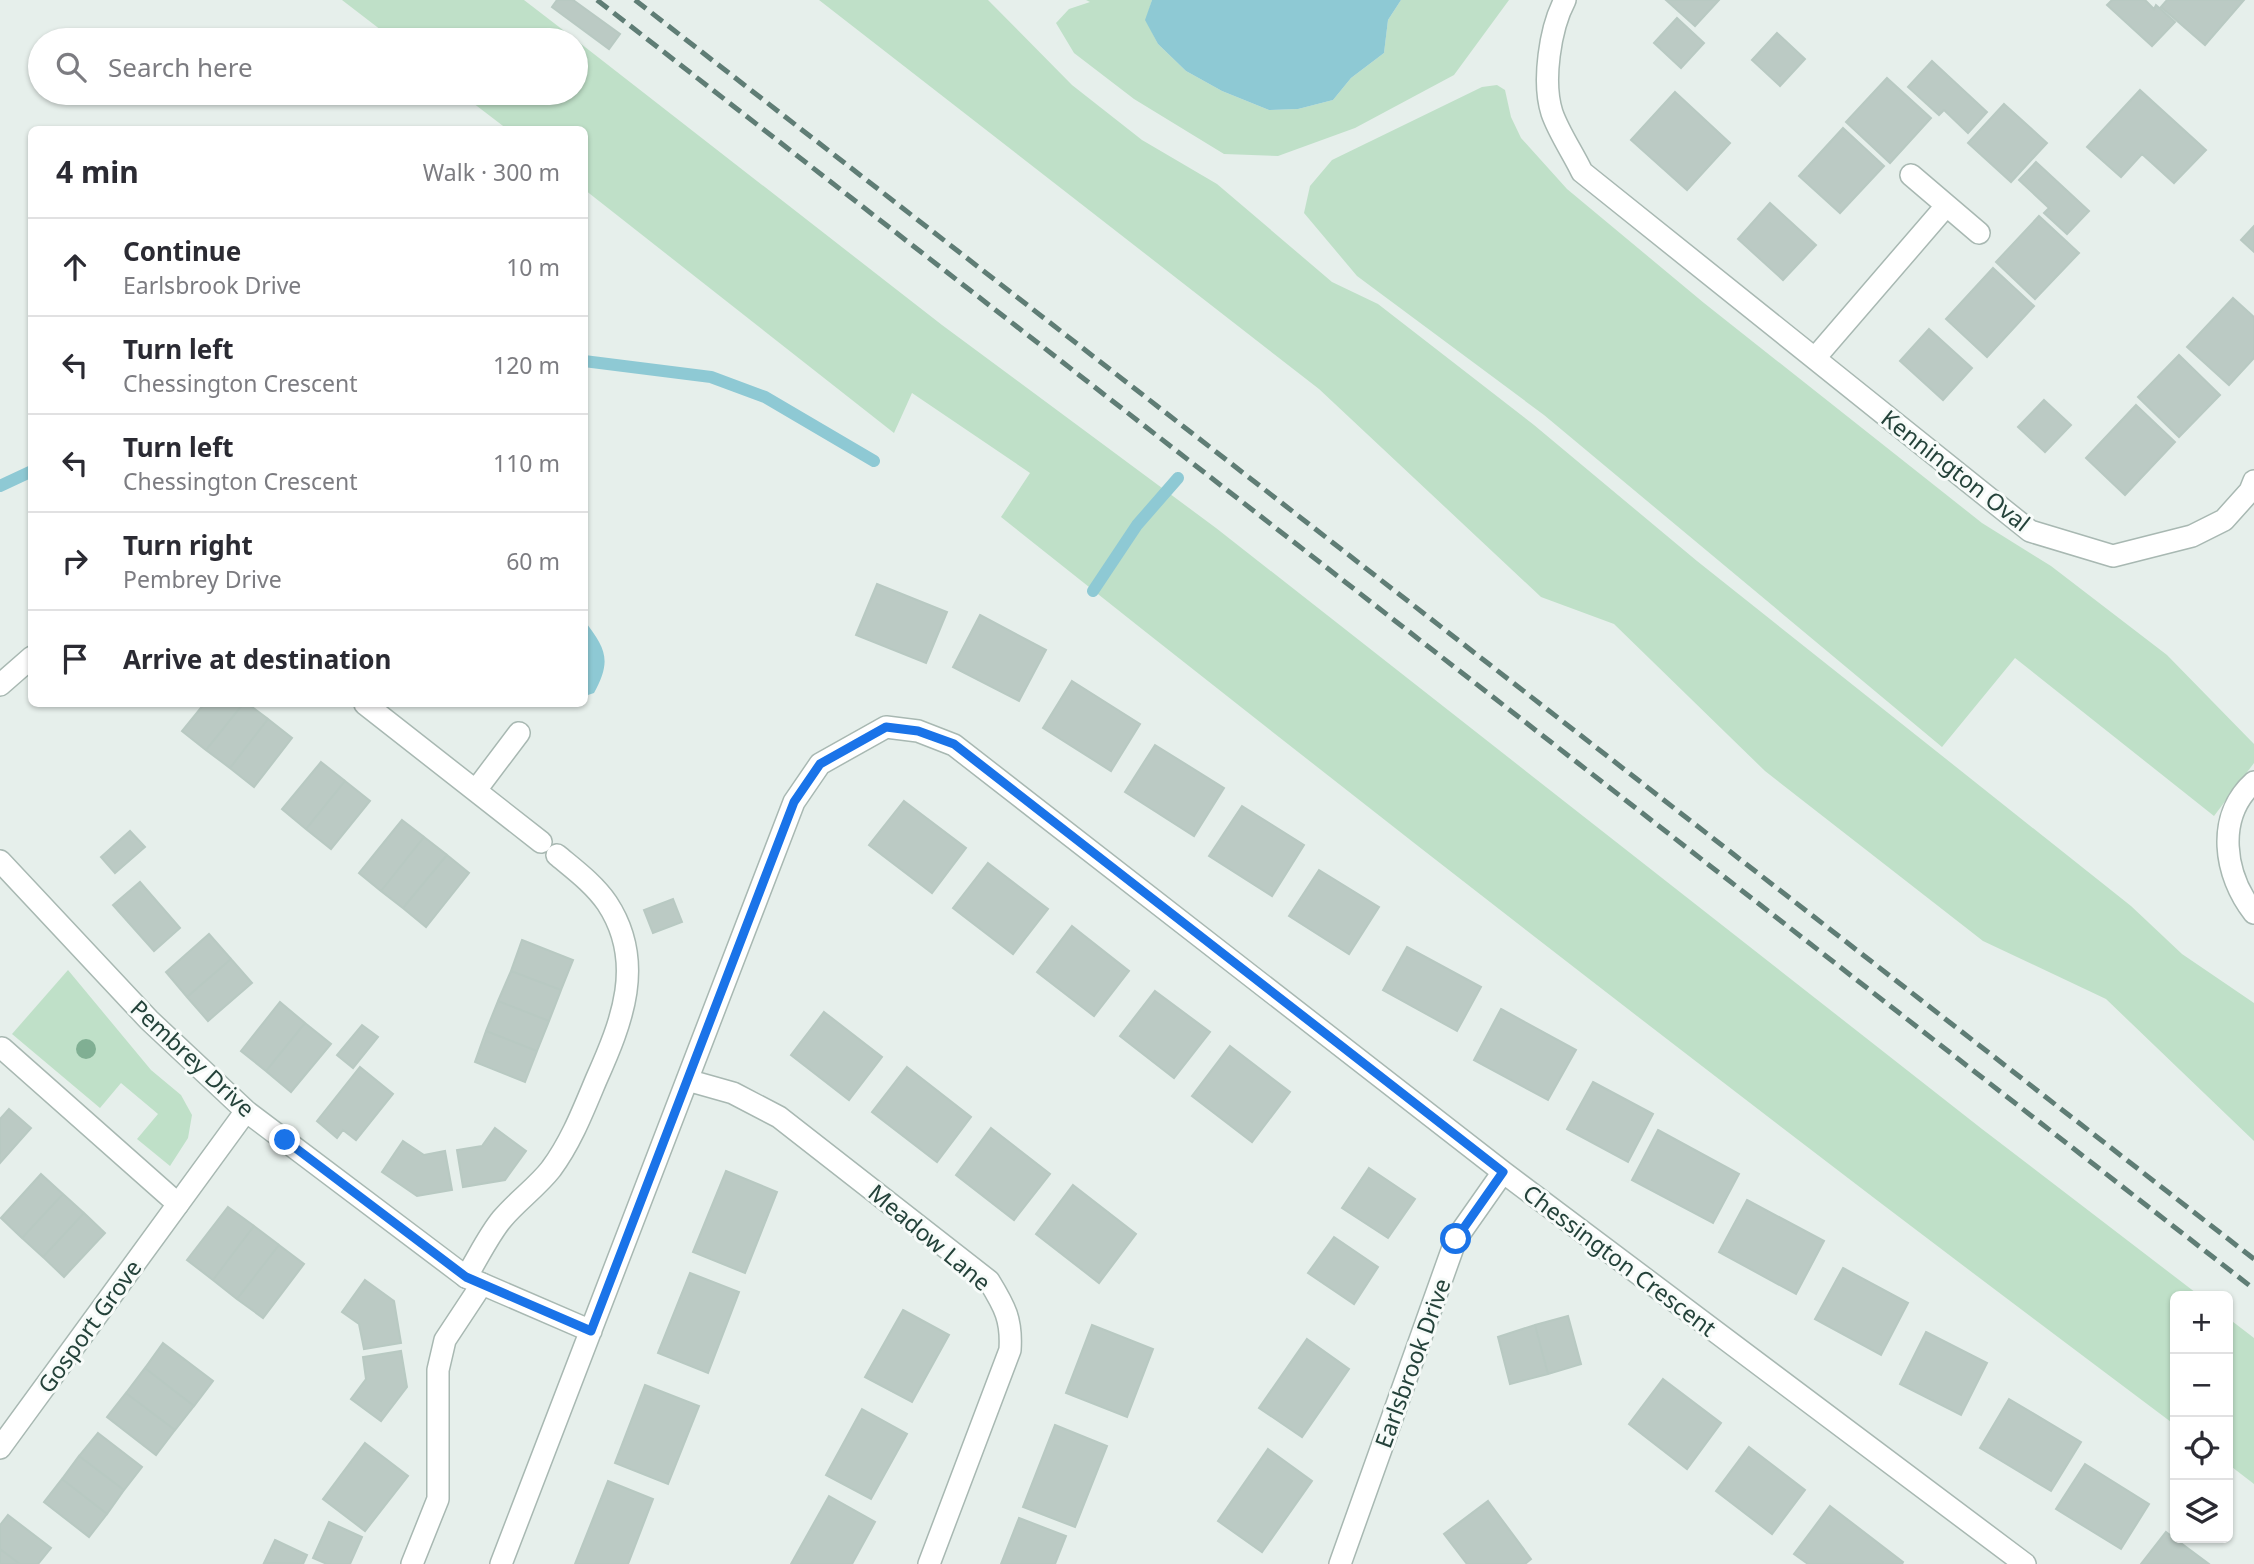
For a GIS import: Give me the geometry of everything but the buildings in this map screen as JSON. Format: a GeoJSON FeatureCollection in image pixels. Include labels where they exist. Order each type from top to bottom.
{"type":"FeatureCollection","features":[{"type":"Feature","properties":{"kind":"street","name":"Kennington Oval"},"geometry":{"type":"LineString","coordinates":[[1565,0],[1557,15],[1548,79],[1552,112],[1582,172],[2030,531],[2113,556],[2192,536],[2224,520],[2253,488]]}},
{"type":"Feature","properties":{"kind":"street"},"geometry":{"type":"LineString","coordinates":[[1911,175],[1979,233]]}},
{"type":"Feature","properties":{"kind":"street"},"geometry":{"type":"LineString","coordinates":[[1815,358],[1946,206]]}},
{"type":"Feature","properties":{"kind":"street"},"geometry":{"type":"LineString","coordinates":[[0,685],[28,660]]}},
{"type":"Feature","properties":{"kind":"street"},"geometry":{"type":"LineString","coordinates":[[369,707],[583,877],[606,902],[619,925],[628,986],[622,1017],[569,1142],[549,1171],[500,1221],[445,1340],[438,1370],[438,1499],[412,1564]]}},
{"type":"Feature","properties":{"kind":"street","name":"Chessington Crescent"},"geometry":{"type":"LineString","coordinates":[[501,1564],[794,802],[820,764],[886,727],[918,731],[954,744],[1503,1172],[2025,1564]]}},
{"type":"Feature","properties":{"kind":"street"},"geometry":{"type":"LineString","coordinates":[[476,790],[519,733]]}},
{"type":"Feature","properties":{"kind":"street"},"geometry":{"type":"LineString","coordinates":[[2254,782],[2245,790],[2227,826],[2228,858],[2245,902],[2254,913]]}},
{"type":"Feature","properties":{"kind":"street","name":"Pembrey Drive"},"geometry":{"type":"LineString","coordinates":[[0,861],[149,1020],[246,1111],[474,1280],[591,1331]]}},
{"type":"Feature","properties":{"kind":"street"},"geometry":{"type":"LineString","coordinates":[[2,1048],[178,1204]]}},
{"type":"Feature","properties":{"kind":"street","name":"Meadow Lane"},"geometry":{"type":"LineString","coordinates":[[687,1080],[733,1093],[779,1116],[989,1281],[1006,1310],[1011,1332],[1010,1350],[929,1564]]}},
{"type":"Feature","properties":{"kind":"street","name":"Gosport Grove"},"geometry":{"type":"LineString","coordinates":[[0,1448],[246,1111]]}},
{"type":"Feature","properties":{"kind":"street","name":"Earlsbrook Drive"},"geometry":{"type":"LineString","coordinates":[[1340,1564],[1456,1239],[1503,1172]]}},
{"type":"Feature","properties":{"kind":"green space"},"geometry":{"type":"Polygon","coordinates":[[[342,0],[524,0],[560,28],[378,28],[342,0]]]}},
{"type":"Feature","properties":{"kind":"green space"},"geometry":{"type":"Polygon","coordinates":[[[819,0],[988,0],[1072,85],[1142,140],[1217,184],[1332,282],[1378,304],[1534,425],[1697,561],[2131,906],[2182,954],[2254,1003],[2254,1141],[2106,999],[1983,941],[1765,771],[1614,624],[1541,597],[1319,389],[819,0]]]}},
{"type":"Feature","properties":{"kind":"green space"},"geometry":{"type":"Polygon","coordinates":[[[1086,0],[1152,0],[1146,20],[1158,44],[1186,71],[1222,91],[1269,110],[1298,109],[1333,100],[1351,78],[1384,53],[1388,20],[1401,0],[1509,0],[1454,75],[1355,128],[1278,156],[1224,154],[1134,99],[1074,53],[1056,23],[1069,9],[1090,2],[1086,0]]]}},
{"type":"Feature","properties":{"kind":"green space"},"geometry":{"type":"Polygon","coordinates":[[[588,49],[942,325],[1216,528],[1982,1129],[2193,1291],[2170,1291],[2170,1421],[1585,976],[1001,517],[1030,473],[912,393],[894,433],[588,192],[588,126],[503,126],[476,105],[588,105],[588,49]]]}},
{"type":"Feature","properties":{"kind":"green space"},"geometry":{"type":"Polygon","coordinates":[[[1497,85],[1505,90],[1511,117],[1521,138],[1567,189],[1704,303],[1982,523],[2051,566],[2167,655],[2254,744],[2254,763],[2214,816],[2015,658],[1942,747],[1544,415],[1357,276],[1304,213],[1310,186],[1332,160],[1482,87],[1497,85]]]}},
{"type":"Feature","properties":{"kind":"green space"},"geometry":{"type":"Polygon","coordinates":[[[68,970],[151,1070],[181,1095],[192,1115],[188,1138],[170,1166],[137,1139],[158,1114],[121,1083],[100,1108],[12,1034],[68,970]]]}},
{"type":"Feature","properties":{"kind":"green space"},"geometry":{"type":"Polygon","coordinates":[[[2233,1322],[2254,1338],[2254,1484],[2233,1468],[2233,1322]]]}},
{"type":"Feature","properties":{"kind":"water"},"geometry":{"type":"Polygon","coordinates":[[[1152,0],[1401,0],[1388,20],[1384,53],[1351,78],[1333,100],[1298,109],[1269,110],[1222,91],[1186,71],[1158,44],[1145,20],[1152,0]]]}},
{"type":"Feature","properties":{"kind":"water"},"geometry":{"type":"Polygon","coordinates":[[[588,626],[602,647],[605,663],[594,693],[588,695],[588,626]]]}},
{"type":"Feature","properties":{"kind":"waterway"},"geometry":{"type":"LineString","coordinates":[[588,362],[711,377],[765,397],[874,461]]}},
{"type":"Feature","properties":{"kind":"waterway"},"geometry":{"type":"LineString","coordinates":[[0,486],[28,473]]}},
{"type":"Feature","properties":{"kind":"waterway"},"geometry":{"type":"LineString","coordinates":[[1093,591],[1137,525],[1178,478]]}},
{"type":"Feature","properties":{"kind":"railway"},"geometry":{"type":"LineString","coordinates":[[597,0],[2254,1289]]}},
{"type":"Feature","properties":{"kind":"railway"},"geometry":{"type":"LineString","coordinates":[[635,0],[2254,1259]]}},
{"type":"Feature","properties":{"kind":"route"},"geometry":{"type":"LineString","coordinates":[[285,1140],[466,1277],[591,1331],[794,802],[820,764],[886,727],[918,731],[954,744],[1503,1172],[1456,1239]]}}]}
